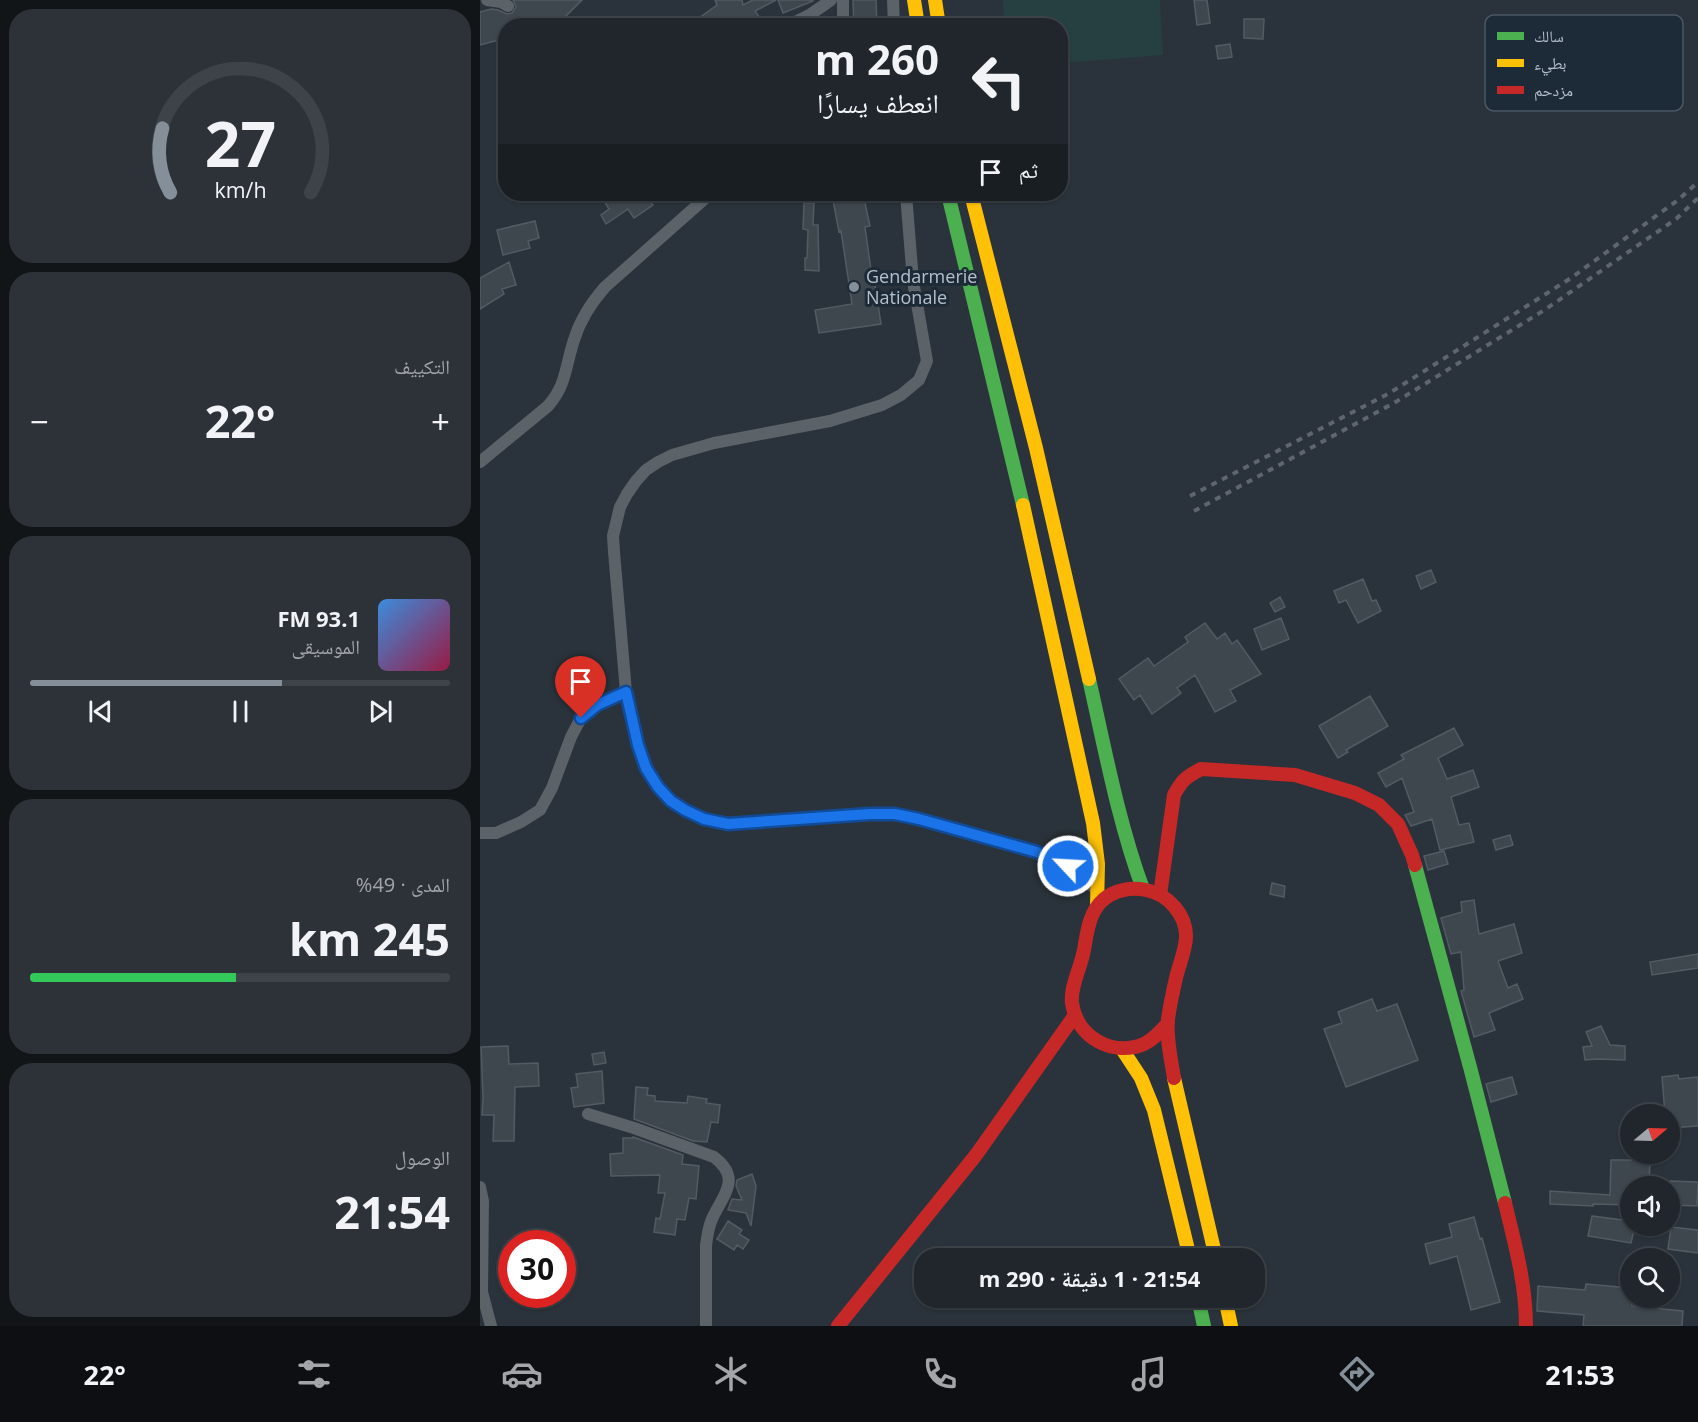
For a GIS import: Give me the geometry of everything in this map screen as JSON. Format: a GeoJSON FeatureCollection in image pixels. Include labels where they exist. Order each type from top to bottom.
{"type":"FeatureCollection","features":[{"type":"Feature","properties":{"kind":"main road"},"geometry":{"type":"LineString","coordinates":[[914,0],[917,18]]}},
{"type":"Feature","properties":{"kind":"main road"},"geometry":{"type":"LineString","coordinates":[[935,0],[938,18]]}},
{"type":"Feature","properties":{"kind":"main road"},"geometry":{"type":"LineString","coordinates":[[950,201],[1028,528],[1097,845],[1096,906],[1072,996],[1072,1005],[1084,1030],[1096,1041],[1110,1047],[1122,1049],[1144,1045],[1162,1033],[1168,1023]]}},
{"type":"Feature","properties":{"kind":"main road"},"geometry":{"type":"LineString","coordinates":[[973,201],[1036,448],[1122,824],[1143,889]]}},
{"type":"Feature","properties":{"kind":"main road"},"geometry":{"type":"LineString","coordinates":[[1160,895],[1174,795],[1186,776],[1201,769],[1295,775],[1355,793],[1379,804],[1398,824],[1412,855],[1494,1159],[1520,1271],[1527,1316],[1526,1326]]}},
{"type":"Feature","properties":{"kind":"main road"},"geometry":{"type":"LineString","coordinates":[[1096,906],[1104,898],[1115,893],[1143,889],[1160,895],[1175,906],[1186,931],[1168,1023],[1179,1103],[1214,1248]]}},
{"type":"Feature","properties":{"kind":"main road"},"geometry":{"type":"LineString","coordinates":[[838,1326],[976,1155],[1075,1015]]}},
{"type":"Feature","properties":{"kind":"main road"},"geometry":{"type":"LineString","coordinates":[[1122,1049],[1141,1078],[1154,1110],[1188,1248]]}},
{"type":"Feature","properties":{"kind":"main road"},"geometry":{"type":"LineString","coordinates":[[1154,1110],[1179,1103]]}},
{"type":"Feature","properties":{"kind":"main road"},"geometry":{"type":"LineString","coordinates":[[1200,1308],[1204,1326]]}},
{"type":"Feature","properties":{"kind":"main road"},"geometry":{"type":"LineString","coordinates":[[1227,1308],[1231,1326]]}},
{"type":"Feature","properties":{"kind":"street"},"geometry":{"type":"LineString","coordinates":[[487,0],[501,2],[508,6]]}},
{"type":"Feature","properties":{"kind":"street"},"geometry":{"type":"LineString","coordinates":[[802,18],[831,0]]}},
{"type":"Feature","properties":{"kind":"street"},"geometry":{"type":"LineString","coordinates":[[843,0],[843,18]]}},
{"type":"Feature","properties":{"kind":"street"},"geometry":{"type":"LineString","coordinates":[[893,0],[894,18]]}},
{"type":"Feature","properties":{"kind":"street"},"geometry":{"type":"LineString","coordinates":[[480,462],[554,399],[564,381],[573,344],[582,320],[605,286],[702,201]]}},
{"type":"Feature","properties":{"kind":"street"},"geometry":{"type":"LineString","coordinates":[[907,201],[913,281],[927,361],[919,380],[902,395],[882,405],[830,421],[714,443],[672,455],[646,471],[636,481],[620,507],[613,536],[626,692],[638,745],[646,768],[658,787],[671,801],[704,819],[728,824],[895,814],[1037,852],[1068,866],[1098,891]]}},
{"type":"Feature","properties":{"kind":"street"},"geometry":{"type":"LineString","coordinates":[[480,833],[496,833],[540,810],[552,789],[571,737],[581,718],[597,705],[626,692]]}},
{"type":"Feature","properties":{"kind":"street"},"geometry":{"type":"LineString","coordinates":[[588,1114],[714,1157],[726,1170],[728,1188],[707,1234],[706,1326]]}},
{"type":"Feature","properties":{"kind":"street"},"geometry":{"type":"LineString","coordinates":[[480,1187],[483,1201],[482,1292],[491,1326]]}},
{"type":"Feature","properties":{"kind":"green space"},"geometry":{"type":"Polygon","coordinates":[[[1003,0],[1160,0],[1163,55],[1068,62],[1068,18],[1004,18],[1003,0]]]}},
{"type":"Feature","properties":{"kind":"building"},"geometry":{"type":"Polygon","coordinates":[[[513,0],[582,0],[565,18],[498,18],[498,40],[480,45],[480,12],[491,9],[507,14],[512,13],[516,7],[513,0]]]}},
{"type":"Feature","properties":{"kind":"building"},"geometry":{"type":"Polygon","coordinates":[[[715,0],[742,0],[743,5],[753,0],[776,0],[755,11],[760,18],[699,18],[717,5],[715,0]]]}},
{"type":"Feature","properties":{"kind":"building"},"geometry":{"type":"Polygon","coordinates":[[[778,0],[813,0],[813,1],[783,13],[778,0]]]}},
{"type":"Feature","properties":{"kind":"building"},"geometry":{"type":"Polygon","coordinates":[[[853,0],[876,0],[877,18],[854,18],[853,0]]]}},
{"type":"Feature","properties":{"kind":"building"},"geometry":{"type":"Polygon","coordinates":[[[1194,0],[1207,0],[1210,23],[1197,25],[1194,0]]]}},
{"type":"Feature","properties":{"kind":"building"},"geometry":{"type":"Polygon","coordinates":[[[1244,19],[1264,19],[1263,39],[1244,38],[1244,19]]]}},
{"type":"Feature","properties":{"kind":"building"},"geometry":{"type":"Polygon","coordinates":[[[1230,44],[1232,57],[1218,59],[1216,46],[1230,44]]]}},
{"type":"Feature","properties":{"kind":"building"},"geometry":{"type":"Polygon","coordinates":[[[604,201],[650,201],[653,205],[634,218],[628,209],[606,224],[601,215],[609,209],[604,201]]]}},
{"type":"Feature","properties":{"kind":"building"},"geometry":{"type":"Polygon","coordinates":[[[833,201],[865,201],[870,226],[865,227],[871,270],[875,269],[881,324],[819,333],[815,310],[852,304],[841,231],[839,232],[833,201]]]}},
{"type":"Feature","properties":{"kind":"building"},"geometry":{"type":"Polygon","coordinates":[[[804,203],[814,203],[813,225],[818,225],[819,271],[805,270],[808,230],[803,229],[804,203]]]}},
{"type":"Feature","properties":{"kind":"building"},"geometry":{"type":"Polygon","coordinates":[[[535,221],[539,238],[528,241],[530,248],[503,255],[497,230],[535,221]]]}},
{"type":"Feature","properties":{"kind":"building"},"geometry":{"type":"Polygon","coordinates":[[[509,262],[516,285],[502,289],[504,294],[480,309],[480,278],[509,262]]]}},
{"type":"Feature","properties":{"kind":"building"},"geometry":{"type":"Polygon","coordinates":[[[1431,570],[1436,582],[1421,589],[1416,576],[1431,570]]]}},
{"type":"Feature","properties":{"kind":"building"},"geometry":{"type":"Polygon","coordinates":[[[1363,579],[1372,601],[1376,600],[1381,611],[1358,623],[1346,600],[1339,603],[1334,591],[1363,579]]]}},
{"type":"Feature","properties":{"kind":"building"},"geometry":{"type":"Polygon","coordinates":[[[1280,597],[1285,607],[1275,612],[1270,603],[1280,597]]]}},
{"type":"Feature","properties":{"kind":"building"},"geometry":{"type":"Polygon","coordinates":[[[1281,618],[1289,639],[1262,650],[1254,629],[1281,618]]]}},
{"type":"Feature","properties":{"kind":"building"},"geometry":{"type":"Polygon","coordinates":[[[1205,623],[1217,639],[1225,633],[1232,644],[1237,640],[1261,674],[1230,690],[1236,701],[1215,712],[1195,675],[1177,688],[1181,693],[1152,714],[1140,695],[1134,700],[1119,679],[1148,658],[1154,666],[1188,642],[1185,637],[1205,623]]]}},
{"type":"Feature","properties":{"kind":"building"},"geometry":{"type":"Polygon","coordinates":[[[1370,696],[1388,726],[1346,750],[1348,752],[1338,758],[1319,726],[1370,696]]]}},
{"type":"Feature","properties":{"kind":"building"},"geometry":{"type":"Polygon","coordinates":[[[1454,728],[1463,745],[1438,758],[1447,779],[1473,770],[1479,787],[1451,797],[1459,825],[1469,823],[1474,842],[1440,850],[1432,819],[1411,826],[1405,815],[1414,812],[1402,778],[1386,787],[1378,773],[1404,759],[1401,755],[1454,728]]]}},
{"type":"Feature","properties":{"kind":"building"},"geometry":{"type":"Polygon","coordinates":[[[1510,835],[1513,845],[1496,850],[1493,840],[1510,835]]]}},
{"type":"Feature","properties":{"kind":"building"},"geometry":{"type":"Polygon","coordinates":[[[1444,851],[1448,864],[1428,870],[1424,856],[1444,851]]]}},
{"type":"Feature","properties":{"kind":"building"},"geometry":{"type":"Polygon","coordinates":[[[1272,883],[1285,886],[1284,897],[1270,894],[1272,883]]]}},
{"type":"Feature","properties":{"kind":"building"},"geometry":{"type":"Polygon","coordinates":[[[1474,900],[1479,934],[1514,924],[1522,953],[1498,961],[1508,988],[1517,984],[1523,999],[1489,1013],[1495,1030],[1474,1037],[1461,991],[1464,990],[1461,952],[1451,954],[1441,918],[1462,912],[1461,902],[1474,900]]]}},
{"type":"Feature","properties":{"kind":"building"},"geometry":{"type":"Polygon","coordinates":[[[1698,954],[1698,968],[1652,975],[1650,962],[1698,954]]]}},
{"type":"Feature","properties":{"kind":"building"},"geometry":{"type":"Polygon","coordinates":[[[1372,999],[1377,1011],[1397,1004],[1418,1060],[1346,1087],[1324,1029],[1342,1023],[1338,1012],[1372,999]]]}},
{"type":"Feature","properties":{"kind":"building"},"geometry":{"type":"Polygon","coordinates":[[[1601,1026],[1610,1045],[1625,1046],[1625,1060],[1585,1060],[1583,1047],[1592,1046],[1586,1032],[1601,1026]]]}},
{"type":"Feature","properties":{"kind":"building"},"geometry":{"type":"Polygon","coordinates":[[[508,1046],[509,1064],[538,1063],[539,1086],[515,1087],[514,1141],[493,1141],[494,1115],[482,1115],[481,1047],[508,1046]]]}},
{"type":"Feature","properties":{"kind":"building"},"geometry":{"type":"Polygon","coordinates":[[[604,1052],[606,1063],[594,1065],[592,1054],[604,1052]]]}},
{"type":"Feature","properties":{"kind":"building"},"geometry":{"type":"Polygon","coordinates":[[[602,1071],[604,1103],[574,1107],[571,1088],[578,1087],[576,1074],[602,1071]]]}},
{"type":"Feature","properties":{"kind":"building"},"geometry":{"type":"Polygon","coordinates":[[[1678,1075],[1679,1079],[1698,1077],[1698,1126],[1680,1127],[1680,1104],[1664,1104],[1662,1077],[1678,1075]]]}},
{"type":"Feature","properties":{"kind":"building"},"geometry":{"type":"Polygon","coordinates":[[[1512,1077],[1517,1094],[1491,1102],[1486,1084],[1512,1077]]]}},
{"type":"Feature","properties":{"kind":"building"},"geometry":{"type":"Polygon","coordinates":[[[636,1087],[648,1088],[647,1095],[655,1096],[655,1101],[687,1103],[688,1096],[707,1099],[706,1103],[720,1105],[718,1123],[711,1122],[707,1142],[693,1141],[634,1119],[636,1087]]]}},
{"type":"Feature","properties":{"kind":"building"},"geometry":{"type":"Polygon","coordinates":[[[633,1137],[683,1155],[682,1164],[699,1166],[696,1199],[689,1198],[685,1220],[677,1219],[675,1235],[654,1232],[656,1218],[660,1219],[665,1193],[658,1193],[660,1175],[611,1176],[610,1154],[623,1153],[623,1138],[633,1137]]]}},
{"type":"Feature","properties":{"kind":"building"},"geometry":{"type":"Polygon","coordinates":[[[1611,1160],[1620,1160],[1620,1164],[1650,1164],[1649,1176],[1620,1176],[1620,1205],[1550,1204],[1550,1191],[1610,1195],[1611,1160]]]}},
{"type":"Feature","properties":{"kind":"building"},"geometry":{"type":"Polygon","coordinates":[[[752,1174],[756,1186],[751,1226],[746,1213],[728,1210],[732,1199],[742,1200],[736,1186],[737,1180],[752,1174]]]}},
{"type":"Feature","properties":{"kind":"building"},"geometry":{"type":"Polygon","coordinates":[[[1680,1181],[1698,1182],[1697,1206],[1680,1205],[1680,1181]]]}},
{"type":"Feature","properties":{"kind":"building"},"geometry":{"type":"Polygon","coordinates":[[[1592,1216],[1620,1220],[1620,1236],[1633,1236],[1631,1243],[1588,1236],[1592,1216]]]}},
{"type":"Feature","properties":{"kind":"building"},"geometry":{"type":"Polygon","coordinates":[[[1474,1217],[1500,1302],[1471,1310],[1457,1256],[1430,1264],[1425,1244],[1452,1237],[1449,1224],[1474,1217]]]}},
{"type":"Feature","properties":{"kind":"building"},"geometry":{"type":"Polygon","coordinates":[[[728,1221],[742,1230],[739,1234],[749,1240],[743,1249],[737,1245],[734,1250],[717,1239],[728,1221]]]}},
{"type":"Feature","properties":{"kind":"building"},"geometry":{"type":"Polygon","coordinates":[[[1680,1228],[1698,1230],[1698,1253],[1680,1251],[1680,1248],[1668,1248],[1670,1236],[1680,1236],[1680,1228]]]}},
{"type":"Feature","properties":{"kind":"building"},"geometry":{"type":"Polygon","coordinates":[[[1586,1284],[1620,1287],[1620,1308],[1683,1311],[1682,1326],[1583,1326],[1584,1315],[1537,1311],[1538,1286],[1585,1290],[1586,1284]]]}},
{"type":"Feature","properties":{"kind":"railway"},"geometry":{"type":"LineString","coordinates":[[1190,496],[1388,394],[1571,278],[1678,200],[1698,182]]}},
{"type":"Feature","properties":{"kind":"railway"},"geometry":{"type":"LineString","coordinates":[[1194,511],[1394,403],[1546,309],[1676,219],[1698,198]]}},
{"type":"Feature","properties":{"kind":"traffic: fast"},"geometry":{"type":"LineString","coordinates":[[950,201],[1023,505]]}},
{"type":"Feature","properties":{"kind":"traffic: fast"},"geometry":{"type":"LineString","coordinates":[[1089,679],[1119,811],[1143,889]]}},
{"type":"Feature","properties":{"kind":"traffic: fast"},"geometry":{"type":"LineString","coordinates":[[1415,865],[1505,1203]]}},
{"type":"Feature","properties":{"kind":"traffic: fast"},"geometry":{"type":"LineString","coordinates":[[1200,1308],[1204,1326]]}},
{"type":"Feature","properties":{"kind":"traffic: slow"},"geometry":{"type":"LineString","coordinates":[[914,0],[917,18]]}},
{"type":"Feature","properties":{"kind":"traffic: slow"},"geometry":{"type":"LineString","coordinates":[[935,0],[938,18]]}},
{"type":"Feature","properties":{"kind":"traffic: slow"},"geometry":{"type":"LineString","coordinates":[[973,201],[1036,448],[1089,679]]}},
{"type":"Feature","properties":{"kind":"traffic: slow"},"geometry":{"type":"LineString","coordinates":[[1023,505],[1093,823],[1098,864],[1097,906]]}},
{"type":"Feature","properties":{"kind":"traffic: slow"},"geometry":{"type":"LineString","coordinates":[[1122,1049],[1141,1078],[1154,1110],[1188,1248]]}},
{"type":"Feature","properties":{"kind":"traffic: slow"},"geometry":{"type":"LineString","coordinates":[[1174,1078],[1214,1248]]}},
{"type":"Feature","properties":{"kind":"traffic: slow"},"geometry":{"type":"LineString","coordinates":[[1227,1308],[1231,1326]]}},
{"type":"Feature","properties":{"kind":"traffic: jam"},"geometry":{"type":"LineString","coordinates":[[1160,895],[1174,795],[1185,779],[1201,769],[1295,775],[1355,793],[1379,805],[1398,824],[1415,865]]}},
{"type":"Feature","properties":{"kind":"traffic: jam"},"geometry":{"type":"LineString","coordinates":[[1168,1023],[1165,1026],[1160,1032],[1144,1044],[1120,1048],[1098,1042],[1081,1026],[1075,1015],[1072,1003],[1073,990],[1083,957],[1089,923],[1098,905],[1117,892],[1134,889],[1154,892],[1169,901],[1183,921],[1186,938],[1168,1019],[1169,1049],[1174,1078]]}},
{"type":"Feature","properties":{"kind":"traffic: jam"},"geometry":{"type":"LineString","coordinates":[[838,1326],[976,1155],[1075,1015]]}},
{"type":"Feature","properties":{"kind":"traffic: jam"},"geometry":{"type":"LineString","coordinates":[[1505,1203],[1522,1279],[1526,1326]]}},
{"type":"Feature","properties":{"kind":"place","name":"Gendarmerie Nationale"},"geometry":{"type":"Point","coordinates":[854,287]}},
{"type":"Feature","properties":{"kind":"route"},"geometry":{"type":"LineString","coordinates":[[581,718],[597,705],[626,692],[638,745],[646,768],[658,787],[671,801],[704,819],[728,824],[895,814],[1037,852],[1068,866]]}}]}
